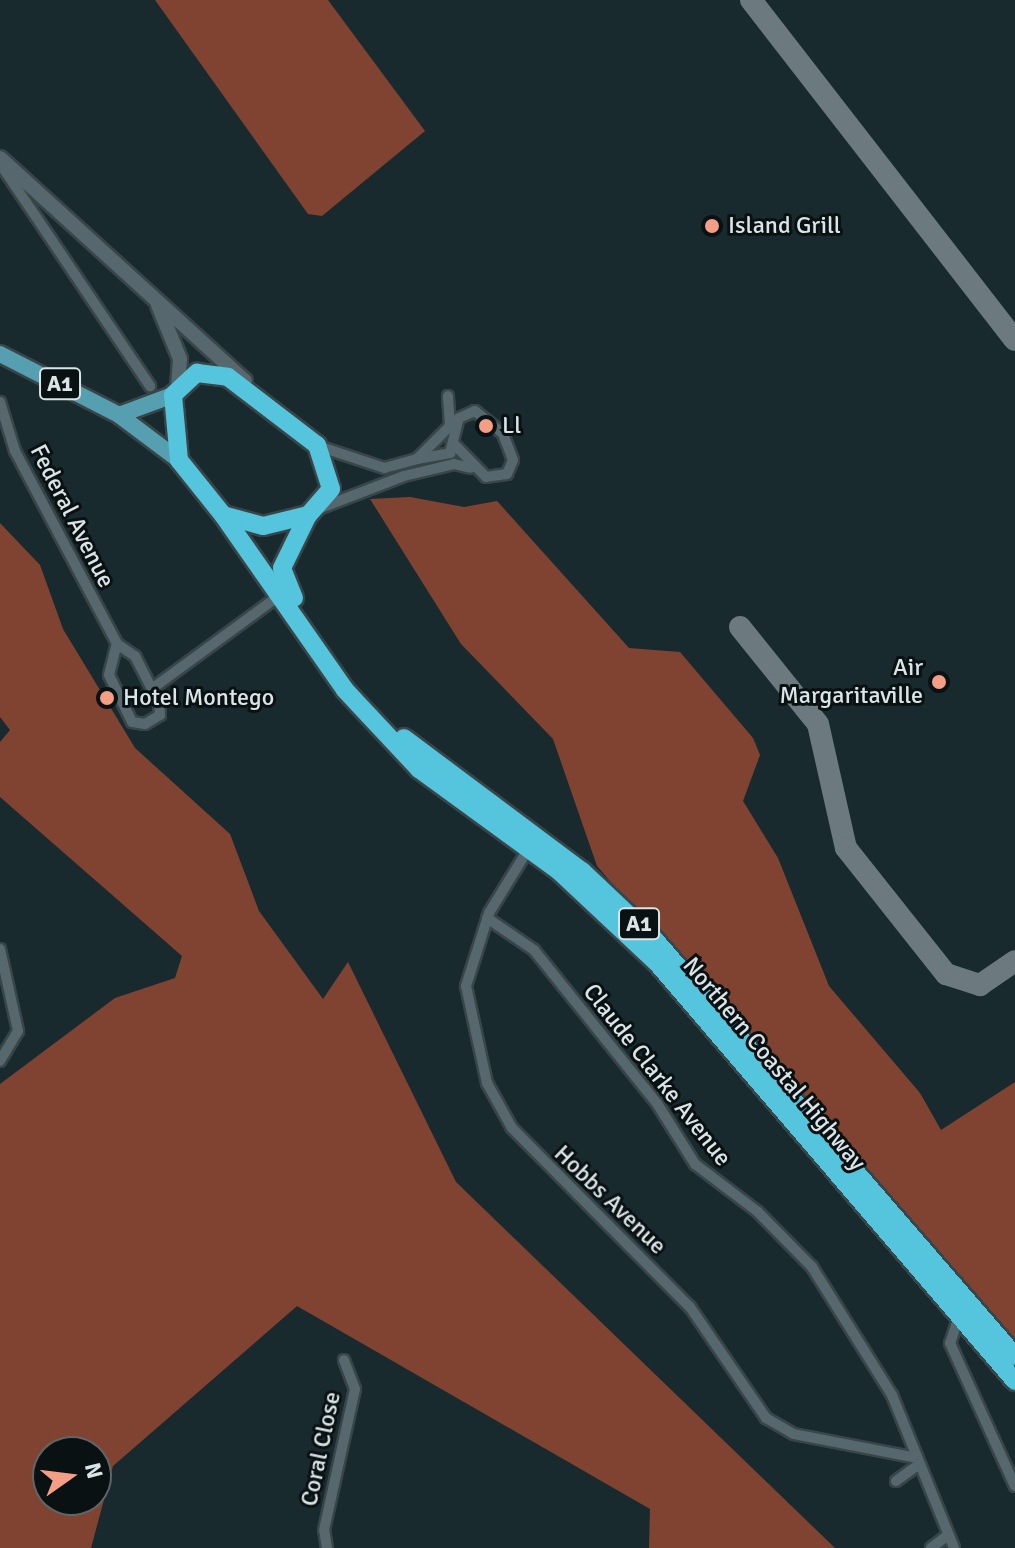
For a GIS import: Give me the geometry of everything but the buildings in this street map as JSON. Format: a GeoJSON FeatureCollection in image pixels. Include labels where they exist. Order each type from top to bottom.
{"type":"FeatureCollection","features":[{"type":"Feature","properties":{"kind":"highway"},"geometry":{"type":"LineString","coordinates":[[179,460],[175,391],[197,373],[220,373],[267,401],[317,445]]}},
{"type":"Feature","properties":{"kind":"highway","name":"A1"},"geometry":{"type":"LineString","coordinates":[[310,513],[331,489],[317,445]]}},
{"type":"Feature","properties":{"kind":"highway","name":"A1"},"geometry":{"type":"LineString","coordinates":[[179,460],[223,515]]}},
{"type":"Feature","properties":{"kind":"highway"},"geometry":{"type":"LineString","coordinates":[[223,515],[263,526],[310,513]]}},
{"type":"Feature","properties":{"kind":"highway","name":"Northern Coastal Highway"},"geometry":{"type":"LineString","coordinates":[[310,513],[285,552],[285,584],[372,704],[452,780],[582,871],[655,940],[964,1309],[1015,1381]]}},
{"type":"Feature","properties":{"kind":"highway","name":"Northern Coastal Highway"},"geometry":{"type":"LineString","coordinates":[[223,515],[345,690],[419,769],[529,848],[658,964],[964,1309],[1015,1356]]}},
{"type":"Feature","properties":{"kind":"main road"},"geometry":{"type":"LineString","coordinates":[[0,161],[267,401]]}},
{"type":"Feature","properties":{"kind":"main road"},"geometry":{"type":"LineString","coordinates":[[119,415],[175,391],[180,359],[154,297]]}},
{"type":"Feature","properties":{"kind":"main road","name":"A1"},"geometry":{"type":"LineString","coordinates":[[0,354],[119,415],[179,460]]}},
{"type":"Feature","properties":{"kind":"street"},"geometry":{"type":"LineString","coordinates":[[0,161],[150,386]]}},
{"type":"Feature","properties":{"kind":"street"},"geometry":{"type":"LineString","coordinates":[[417,459],[450,426],[448,396]]}},
{"type":"Feature","properties":{"kind":"street","name":"Federal Avenue"},"geometry":{"type":"LineString","coordinates":[[0,402],[15,451],[117,644],[135,656],[153,688]]}},
{"type":"Feature","properties":{"kind":"street"},"geometry":{"type":"LineString","coordinates":[[310,513],[404,476],[454,464],[471,468],[486,477],[507,474],[513,460],[503,434],[483,414],[467,413],[457,423],[455,445],[471,468]]}},
{"type":"Feature","properties":{"kind":"street"},"geometry":{"type":"LineString","coordinates":[[317,445],[384,468],[417,459],[435,460],[455,445]]}},
{"type":"Feature","properties":{"kind":"street"},"geometry":{"type":"LineString","coordinates":[[117,644],[109,675],[132,722],[160,715],[153,688],[280,595]]}},
{"type":"Feature","properties":{"kind":"street","name":"Hobbs Avenue"},"geometry":{"type":"LineString","coordinates":[[529,848],[487,918],[466,986],[487,1083],[512,1128],[690,1307],[766,1418],[794,1434],[918,1461]]}},
{"type":"Feature","properties":{"kind":"street","name":"Claude Clarke Avenue"},"geometry":{"type":"LineString","coordinates":[[487,918],[534,950],[658,1105],[695,1164],[758,1212],[812,1267],[892,1395],[954,1548]]}},
{"type":"Feature","properties":{"kind":"street"},"geometry":{"type":"LineString","coordinates":[[0,949],[4,982],[18,1031],[0,1061]]}},
{"type":"Feature","properties":{"kind":"street"},"geometry":{"type":"LineString","coordinates":[[964,1309],[950,1343],[1015,1486]]}},
{"type":"Feature","properties":{"kind":"street","name":"Coral Close"},"geometry":{"type":"LineString","coordinates":[[327,1548],[324,1530],[355,1389],[344,1360]]}},
{"type":"Feature","properties":{"kind":"street"},"geometry":{"type":"LineString","coordinates":[[896,1481],[918,1461]]}},
{"type":"Feature","properties":{"kind":"street"},"geometry":{"type":"LineString","coordinates":[[931,1548],[948,1535]]}},
{"type":"Feature","properties":{"kind":"shaded area"},"geometry":{"type":"Polygon","coordinates":[[[155,0],[328,0],[425,131],[322,216],[308,214],[155,0]]]}},
{"type":"Feature","properties":{"kind":"shaded area"},"geometry":{"type":"Polygon","coordinates":[[[410,497],[464,507],[497,501],[629,648],[680,652],[753,738],[760,755],[743,801],[778,858],[829,986],[920,1093],[941,1130],[1015,1082],[1015,1349],[597,866],[553,739],[461,644],[370,499],[410,497]]]}},
{"type":"Feature","properties":{"kind":"shaded area"},"geometry":{"type":"Polygon","coordinates":[[[0,523],[40,565],[63,629],[135,748],[230,834],[259,911],[323,999],[348,962],[456,1182],[835,1548],[649,1548],[650,1509],[297,1306],[112,1470],[112,1436],[32,1436],[32,1516],[100,1516],[91,1548],[0,1548],[0,1084],[115,998],[175,978],[182,956],[0,797],[0,742],[10,730],[0,717],[0,523]]]}},
{"type":"Feature","properties":{"kind":"taxiway"},"geometry":{"type":"LineString","coordinates":[[751,0],[1015,340]]}},
{"type":"Feature","properties":{"kind":"taxiway"},"geometry":{"type":"LineString","coordinates":[[740,627],[818,724],[846,848],[946,974],[980,985],[1015,961]]}},
{"type":"Feature","properties":{"kind":"place","name":"Island Grill"},"geometry":{"type":"Point","coordinates":[712,226]}},
{"type":"Feature","properties":{"kind":"place","name":"Ll"},"geometry":{"type":"Point","coordinates":[486,426]}},
{"type":"Feature","properties":{"kind":"place","name":"Air Margaritaville"},"geometry":{"type":"Point","coordinates":[939,682]}},
{"type":"Feature","properties":{"kind":"place","name":"Hotel Montego"},"geometry":{"type":"Point","coordinates":[107,698]}}]}
